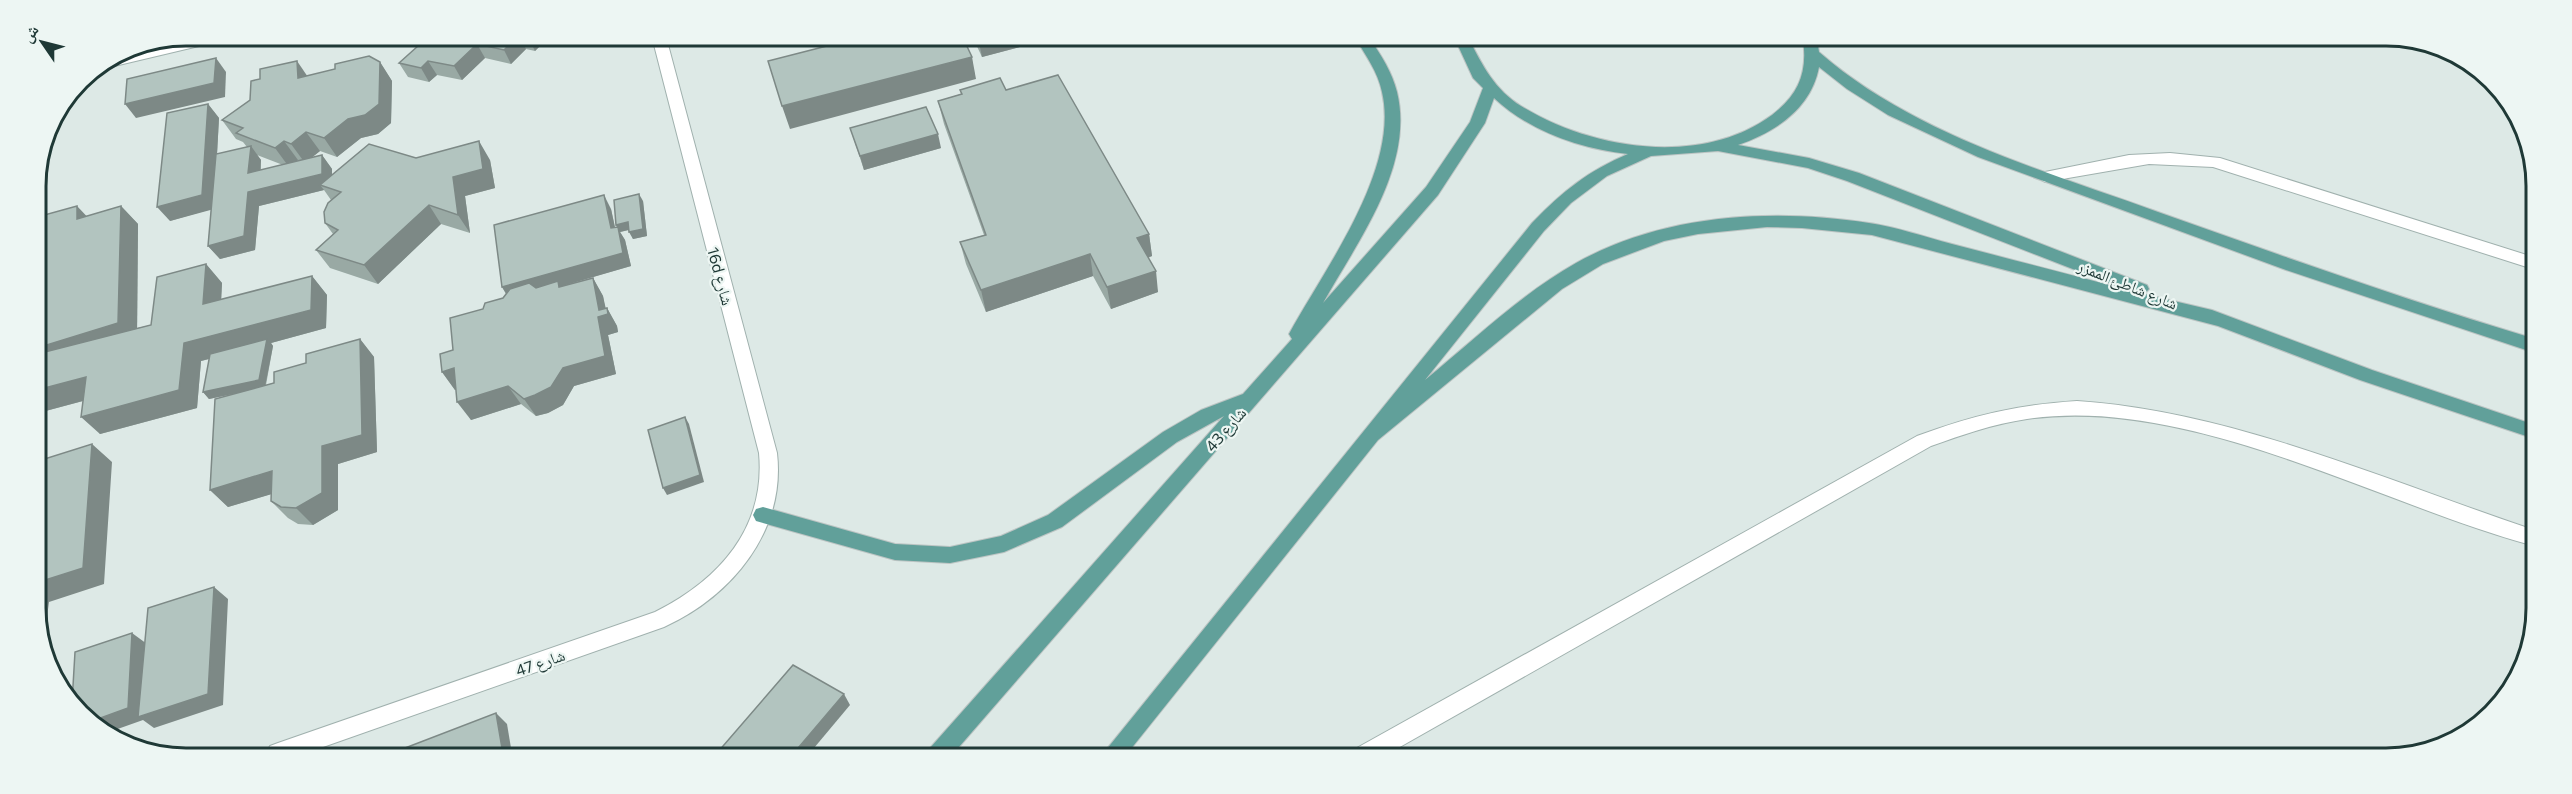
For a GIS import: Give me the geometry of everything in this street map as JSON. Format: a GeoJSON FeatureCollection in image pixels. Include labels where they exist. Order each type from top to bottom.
{"type":"FeatureCollection","features":[{"type":"Feature","properties":{"kind":"main road"},"geometry":{"type":"LineString","coordinates":[[1280,366],[1376,194],[1387,166],[1393,139],[1393,113],[1379,63],[1368,46]]}},
{"type":"Feature","properties":{"kind":"main road"},"geometry":{"type":"LineString","coordinates":[[1465,46],[1474,69],[1490,88],[1519,112],[1557,131],[1600,145],[1646,152],[1684,152],[1721,147],[1756,134],[1784,116],[1803,94],[1812,70],[1812,47]]}},
{"type":"Feature","properties":{"kind":"main road"},"geometry":{"type":"LineString","coordinates":[[1812,47],[1838,78],[1896,115],[2045,177],[2376,294],[2526,343]]}},
{"type":"Feature","properties":{"kind":"main road","name":"شارع 43"},"geometry":{"type":"LineString","coordinates":[[944,748],[1252,399],[1432,190],[1477,123],[1490,88]]}},
{"type":"Feature","properties":{"kind":"main road","name":"شارع شاطئ الممزر"},"geometry":{"type":"LineString","coordinates":[[1721,147],[1798,161],[1853,177],[2217,320],[2366,375],[2526,429]]}},
{"type":"Feature","properties":{"kind":"main road"},"geometry":{"type":"LineString","coordinates":[[1119,748],[1538,227],[1565,199],[1601,172],[1646,152]]}},
{"type":"Feature","properties":{"kind":"main road"},"geometry":{"type":"LineString","coordinates":[[1368,437],[1542,294],[1596,260],[1658,236],[1726,223],[1798,221],[1872,229],[2217,320]]}},
{"type":"Feature","properties":{"kind":"main road"},"geometry":{"type":"LineString","coordinates":[[763,515],[895,552],[950,555],[1004,544],[1055,521],[1170,437],[1207,415],[1252,399]]}},
{"type":"Feature","properties":{"kind":"street","name":"16d شارع"},"geometry":{"type":"LineString","coordinates":[[662,47],[768,453],[771,483],[763,515]]}},
{"type":"Feature","properties":{"kind":"street"},"geometry":{"type":"LineString","coordinates":[[136,56],[170,48]]}},
{"type":"Feature","properties":{"kind":"street"},"geometry":{"type":"LineString","coordinates":[[2045,177],[2140,157],[2189,158],[2214,162],[2379,217],[2526,261]]}},
{"type":"Feature","properties":{"kind":"street"},"geometry":{"type":"LineString","coordinates":[[1378,747],[1924,441],[1986,417],[2020,411],[2097,407],[2182,420],[2276,449],[2526,535]]}},
{"type":"Feature","properties":{"kind":"street","name":"شارع 47"},"geometry":{"type":"LineString","coordinates":[[293,748],[620,635],[668,615],[711,587],[743,552],[763,515]]}},
{"type":"Feature","properties":{"kind":"building"},"geometry":{"type":"Polygon","coordinates":[[[417,47],[474,47],[454,66],[428,61],[421,68],[399,63],[417,47]]]}},
{"type":"Feature","properties":{"kind":"building"},"geometry":{"type":"Polygon","coordinates":[[[490,47],[507,47],[504,50],[490,47]]]}},
{"type":"Feature","properties":{"kind":"building"},"geometry":{"type":"Polygon","coordinates":[[[824,47],[967,47],[972,57],[782,106],[768,61],[824,47]]]}},
{"type":"Feature","properties":{"kind":"building"},"geometry":{"type":"Polygon","coordinates":[[[369,56],[380,62],[379,104],[365,115],[348,119],[324,138],[306,132],[291,144],[284,141],[275,148],[236,133],[243,128],[222,120],[250,100],[251,81],[260,79],[260,69],[297,61],[298,78],[335,69],[335,64],[369,56]]]}},
{"type":"Feature","properties":{"kind":"building"},"geometry":{"type":"Polygon","coordinates":[[[216,58],[214,83],[125,104],[127,79],[216,58]]]}},
{"type":"Feature","properties":{"kind":"building"},"geometry":{"type":"Polygon","coordinates":[[[1058,75],[1149,234],[1137,238],[1156,271],[1107,287],[1090,254],[981,290],[960,242],[986,235],[938,101],[962,94],[960,90],[1000,78],[1006,90],[1058,75]]]}},
{"type":"Feature","properties":{"kind":"building"},"geometry":{"type":"Polygon","coordinates":[[[208,104],[202,195],[157,207],[167,113],[208,104]]]}},
{"type":"Feature","properties":{"kind":"building"},"geometry":{"type":"Polygon","coordinates":[[[926,107],[938,134],[860,156],[850,128],[926,107]]]}},
{"type":"Feature","properties":{"kind":"building"},"geometry":{"type":"Polygon","coordinates":[[[479,141],[483,169],[453,177],[458,215],[429,205],[364,265],[316,250],[338,230],[325,223],[324,212],[328,203],[341,192],[320,185],[369,144],[416,158],[479,141]]]}},
{"type":"Feature","properties":{"kind":"building"},"geometry":{"type":"Polygon","coordinates":[[[251,146],[248,173],[322,155],[322,174],[248,192],[244,236],[208,246],[216,154],[251,146]]]}},
{"type":"Feature","properties":{"kind":"building"},"geometry":{"type":"Polygon","coordinates":[[[639,194],[643,229],[629,232],[628,222],[616,225],[614,200],[639,194]]]}},
{"type":"Feature","properties":{"kind":"building"},"geometry":{"type":"Polygon","coordinates":[[[604,195],[611,228],[618,227],[623,253],[502,287],[494,225],[604,195]]]}},
{"type":"Feature","properties":{"kind":"building"},"geometry":{"type":"Polygon","coordinates":[[[77,206],[77,219],[121,206],[118,323],[47,345],[47,214],[77,206]]]}},
{"type":"Feature","properties":{"kind":"building"},"geometry":{"type":"Polygon","coordinates":[[[206,264],[203,304],[312,276],[311,310],[184,343],[179,390],[81,417],[86,377],[47,387],[47,352],[151,325],[157,277],[206,264]]]}},
{"type":"Feature","properties":{"kind":"building"},"geometry":{"type":"Polygon","coordinates":[[[593,278],[599,310],[607,308],[608,314],[598,317],[605,356],[563,368],[551,387],[524,399],[508,386],[457,402],[454,368],[442,372],[440,354],[453,350],[450,318],[483,309],[485,303],[503,298],[510,289],[529,283],[536,288],[558,281],[559,287],[593,278]]]}},
{"type":"Feature","properties":{"kind":"building"},"geometry":{"type":"Polygon","coordinates":[[[267,339],[259,380],[203,392],[210,354],[267,339]]]}},
{"type":"Feature","properties":{"kind":"building"},"geometry":{"type":"Polygon","coordinates":[[[360,339],[362,435],[322,446],[322,493],[296,508],[281,507],[271,501],[272,471],[210,490],[215,399],[274,383],[274,372],[306,363],[306,354],[360,339]]]}},
{"type":"Feature","properties":{"kind":"building"},"geometry":{"type":"Polygon","coordinates":[[[685,417],[700,475],[663,488],[648,430],[685,417]]]}},
{"type":"Feature","properties":{"kind":"building"},"geometry":{"type":"Polygon","coordinates":[[[92,444],[83,568],[46,580],[46,458],[92,444]]]}},
{"type":"Feature","properties":{"kind":"building"},"geometry":{"type":"Polygon","coordinates":[[[214,587],[208,694],[138,717],[148,608],[214,587]]]}},
{"type":"Feature","properties":{"kind":"building"},"geometry":{"type":"Polygon","coordinates":[[[132,633],[128,708],[101,718],[81,700],[73,689],[75,652],[132,633]]]}},
{"type":"Feature","properties":{"kind":"building"},"geometry":{"type":"Polygon","coordinates":[[[793,665],[844,694],[798,748],[722,748],[793,665]]]}},
{"type":"Feature","properties":{"kind":"building"},"geometry":{"type":"Polygon","coordinates":[[[496,713],[502,748],[405,748],[496,713]]]}}]}
